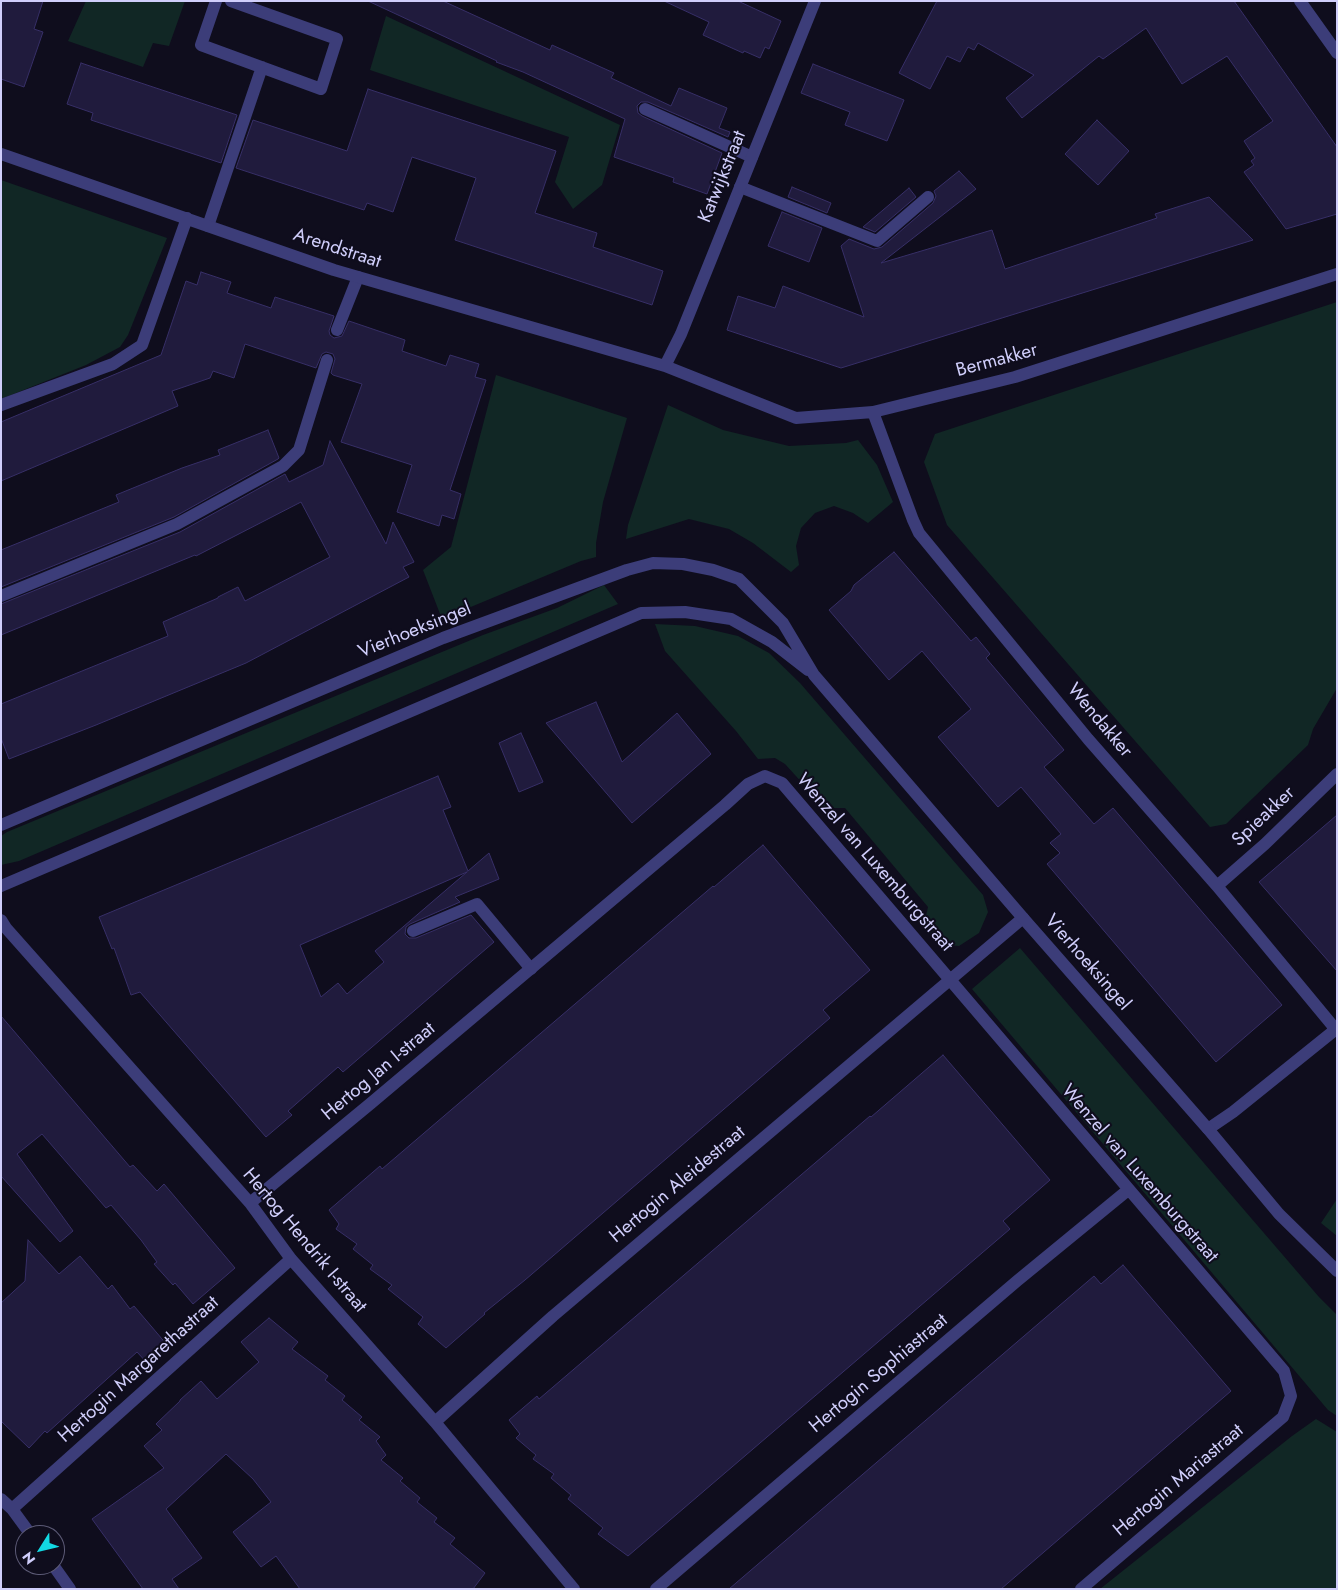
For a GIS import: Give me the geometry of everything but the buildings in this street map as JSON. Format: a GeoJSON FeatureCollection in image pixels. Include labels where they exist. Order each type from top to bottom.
{"type":"FeatureCollection","features":[{"type":"Feature","properties":{"kind":"street"},"geometry":{"type":"LineString","coordinates":[[216,1],[202,45],[321,89],[338,39],[231,1]]}},
{"type":"Feature","properties":{"kind":"street","name":"Katwijkstraat"},"geometry":{"type":"LineString","coordinates":[[665,366],[681,334],[815,1]]}},
{"type":"Feature","properties":{"kind":"street"},"geometry":{"type":"LineString","coordinates":[[1300,1],[1337,53]]}},
{"type":"Feature","properties":{"kind":"street"},"geometry":{"type":"LineString","coordinates":[[208,226],[262,67]]}},
{"type":"Feature","properties":{"kind":"street"},"geometry":{"type":"LineString","coordinates":[[645,110],[752,157]]}},
{"type":"Feature","properties":{"kind":"street","name":"Arendstraat"},"geometry":{"type":"LineString","coordinates":[[1,154],[334,270],[665,366]]}},
{"type":"Feature","properties":{"kind":"street"},"geometry":{"type":"LineString","coordinates":[[740,187],[877,241],[928,197]]}},
{"type":"Feature","properties":{"kind":"street"},"geometry":{"type":"LineString","coordinates":[[1,405],[113,364],[142,344],[187,218]]}},
{"type":"Feature","properties":{"kind":"street","name":"Bermakker"},"geometry":{"type":"LineString","coordinates":[[665,366],[796,418],[873,412],[1015,377],[1337,274]]}},
{"type":"Feature","properties":{"kind":"street"},"geometry":{"type":"LineString","coordinates":[[337,330],[358,276]]}},
{"type":"Feature","properties":{"kind":"street"},"geometry":{"type":"LineString","coordinates":[[1,596],[177,524],[284,466],[299,450],[327,360]]}},
{"type":"Feature","properties":{"kind":"street","name":"Wendakker"},"geometry":{"type":"LineString","coordinates":[[873,412],[919,533],[1088,738],[1217,886],[1336,1031],[1233,1112],[1208,1129]]}},
{"type":"Feature","properties":{"kind":"street","name":"Vierhoeksingel"},"geometry":{"type":"LineString","coordinates":[[1,825],[443,638],[627,570],[652,563],[713,570],[739,579],[783,623],[814,675],[1208,1129],[1279,1214],[1337,1271]]}},
{"type":"Feature","properties":{"kind":"street","name":"Vierhoeksingel"},"geometry":{"type":"LineString","coordinates":[[1,886],[641,613],[686,612],[731,619],[772,642],[814,675]]}},
{"type":"Feature","properties":{"kind":"street","name":"Spieakker"},"geometry":{"type":"LineString","coordinates":[[1217,886],[1265,844],[1337,774]]}},
{"type":"Feature","properties":{"kind":"street","name":"Wenzel van Luxemburgstraat"},"geometry":{"type":"LineString","coordinates":[[765,776],[782,783],[1284,1371],[1291,1396]]}},
{"type":"Feature","properties":{"kind":"street","name":"Hertog Jan I-straat"},"geometry":{"type":"LineString","coordinates":[[250,1203],[531,969],[748,784],[765,776]]}},
{"type":"Feature","properties":{"kind":"street"},"geometry":{"type":"LineString","coordinates":[[412,931],[477,904],[531,969]]}},
{"type":"Feature","properties":{"kind":"street","name":"Wenzel van Luxemburgstraat"},"geometry":{"type":"LineString","coordinates":[[950,981],[1023,918]]}},
{"type":"Feature","properties":{"kind":"street","name":"Hertog Hendrik I-straat"},"geometry":{"type":"LineString","coordinates":[[1,920],[6,928],[250,1203],[291,1258],[435,1422],[574,1589]]}},
{"type":"Feature","properties":{"kind":"street","name":"Hertogin Aleidestraat"},"geometry":{"type":"LineString","coordinates":[[435,1422],[552,1316],[839,1072],[950,981]]}},
{"type":"Feature","properties":{"kind":"street","name":"Hertogin Sophiastraat"},"geometry":{"type":"LineString","coordinates":[[656,1589],[1128,1190]]}},
{"type":"Feature","properties":{"kind":"street","name":"Hertogin Margarethastraat"},"geometry":{"type":"LineString","coordinates":[[12,1509],[291,1258]]}},
{"type":"Feature","properties":{"kind":"street","name":"Hertogin Mariastraat"},"geometry":{"type":"LineString","coordinates":[[1082,1589],[1283,1417],[1291,1396]]}},
{"type":"Feature","properties":{"kind":"street"},"geometry":{"type":"LineString","coordinates":[[1,1499],[12,1509],[24,1525]]}},
{"type":"Feature","properties":{"kind":"street"},"geometry":{"type":"LineString","coordinates":[[60,1575],[70,1589]]}},
{"type":"Feature","properties":{"kind":"green space"},"geometry":{"type":"Polygon","coordinates":[[[86,1],[185,1],[169,46],[153,43],[143,67],[68,41],[86,1]]]}},
{"type":"Feature","properties":{"kind":"green space"},"geometry":{"type":"Polygon","coordinates":[[[386,16],[620,125],[602,185],[573,209],[555,182],[569,137],[370,70],[386,16]]]}},
{"type":"Feature","properties":{"kind":"green space"},"geometry":{"type":"Polygon","coordinates":[[[1,180],[167,238],[128,335],[120,347],[86,365],[1,399],[1,180]]]}},
{"type":"Feature","properties":{"kind":"green space"},"geometry":{"type":"Polygon","coordinates":[[[1337,302],[1337,688],[1313,729],[1308,745],[1226,824],[1210,827],[947,525],[924,462],[935,434],[1337,302]]]}},
{"type":"Feature","properties":{"kind":"green space"},"geometry":{"type":"Polygon","coordinates":[[[496,375],[627,418],[603,502],[596,543],[596,557],[581,561],[442,619],[423,570],[451,547],[496,375]]]}},
{"type":"Feature","properties":{"kind":"green space"},"geometry":{"type":"Polygon","coordinates":[[[668,405],[723,430],[789,446],[846,443],[858,440],[877,465],[893,502],[868,523],[853,513],[834,506],[815,513],[801,528],[796,546],[799,565],[791,572],[753,543],[729,529],[689,519],[626,539],[628,525],[668,405]]]}},
{"type":"Feature","properties":{"kind":"green space"},"geometry":{"type":"Polygon","coordinates":[[[604,585],[618,604],[19,861],[1,865],[1,836],[7,832],[483,635],[557,608],[604,585]]]}},
{"type":"Feature","properties":{"kind":"green space"},"geometry":{"type":"Polygon","coordinates":[[[655,624],[695,626],[738,636],[769,653],[800,683],[983,895],[988,912],[979,933],[959,946],[938,941],[928,931],[925,920],[928,907],[845,808],[825,808],[785,764],[775,758],[758,759],[736,731],[665,651],[655,624]]]}},
{"type":"Feature","properties":{"kind":"green space"},"geometry":{"type":"Polygon","coordinates":[[[1020,948],[1319,1297],[1337,1315],[1337,1416],[1328,1410],[972,989],[1020,948]]]}},
{"type":"Feature","properties":{"kind":"green space"},"geometry":{"type":"Polygon","coordinates":[[[1337,1199],[1337,1236],[1321,1223],[1337,1199]]]}},
{"type":"Feature","properties":{"kind":"green space"},"geometry":{"type":"Polygon","coordinates":[[[1316,1419],[1337,1432],[1337,1589],[1100,1589],[1292,1436],[1316,1419]]]}}]}
